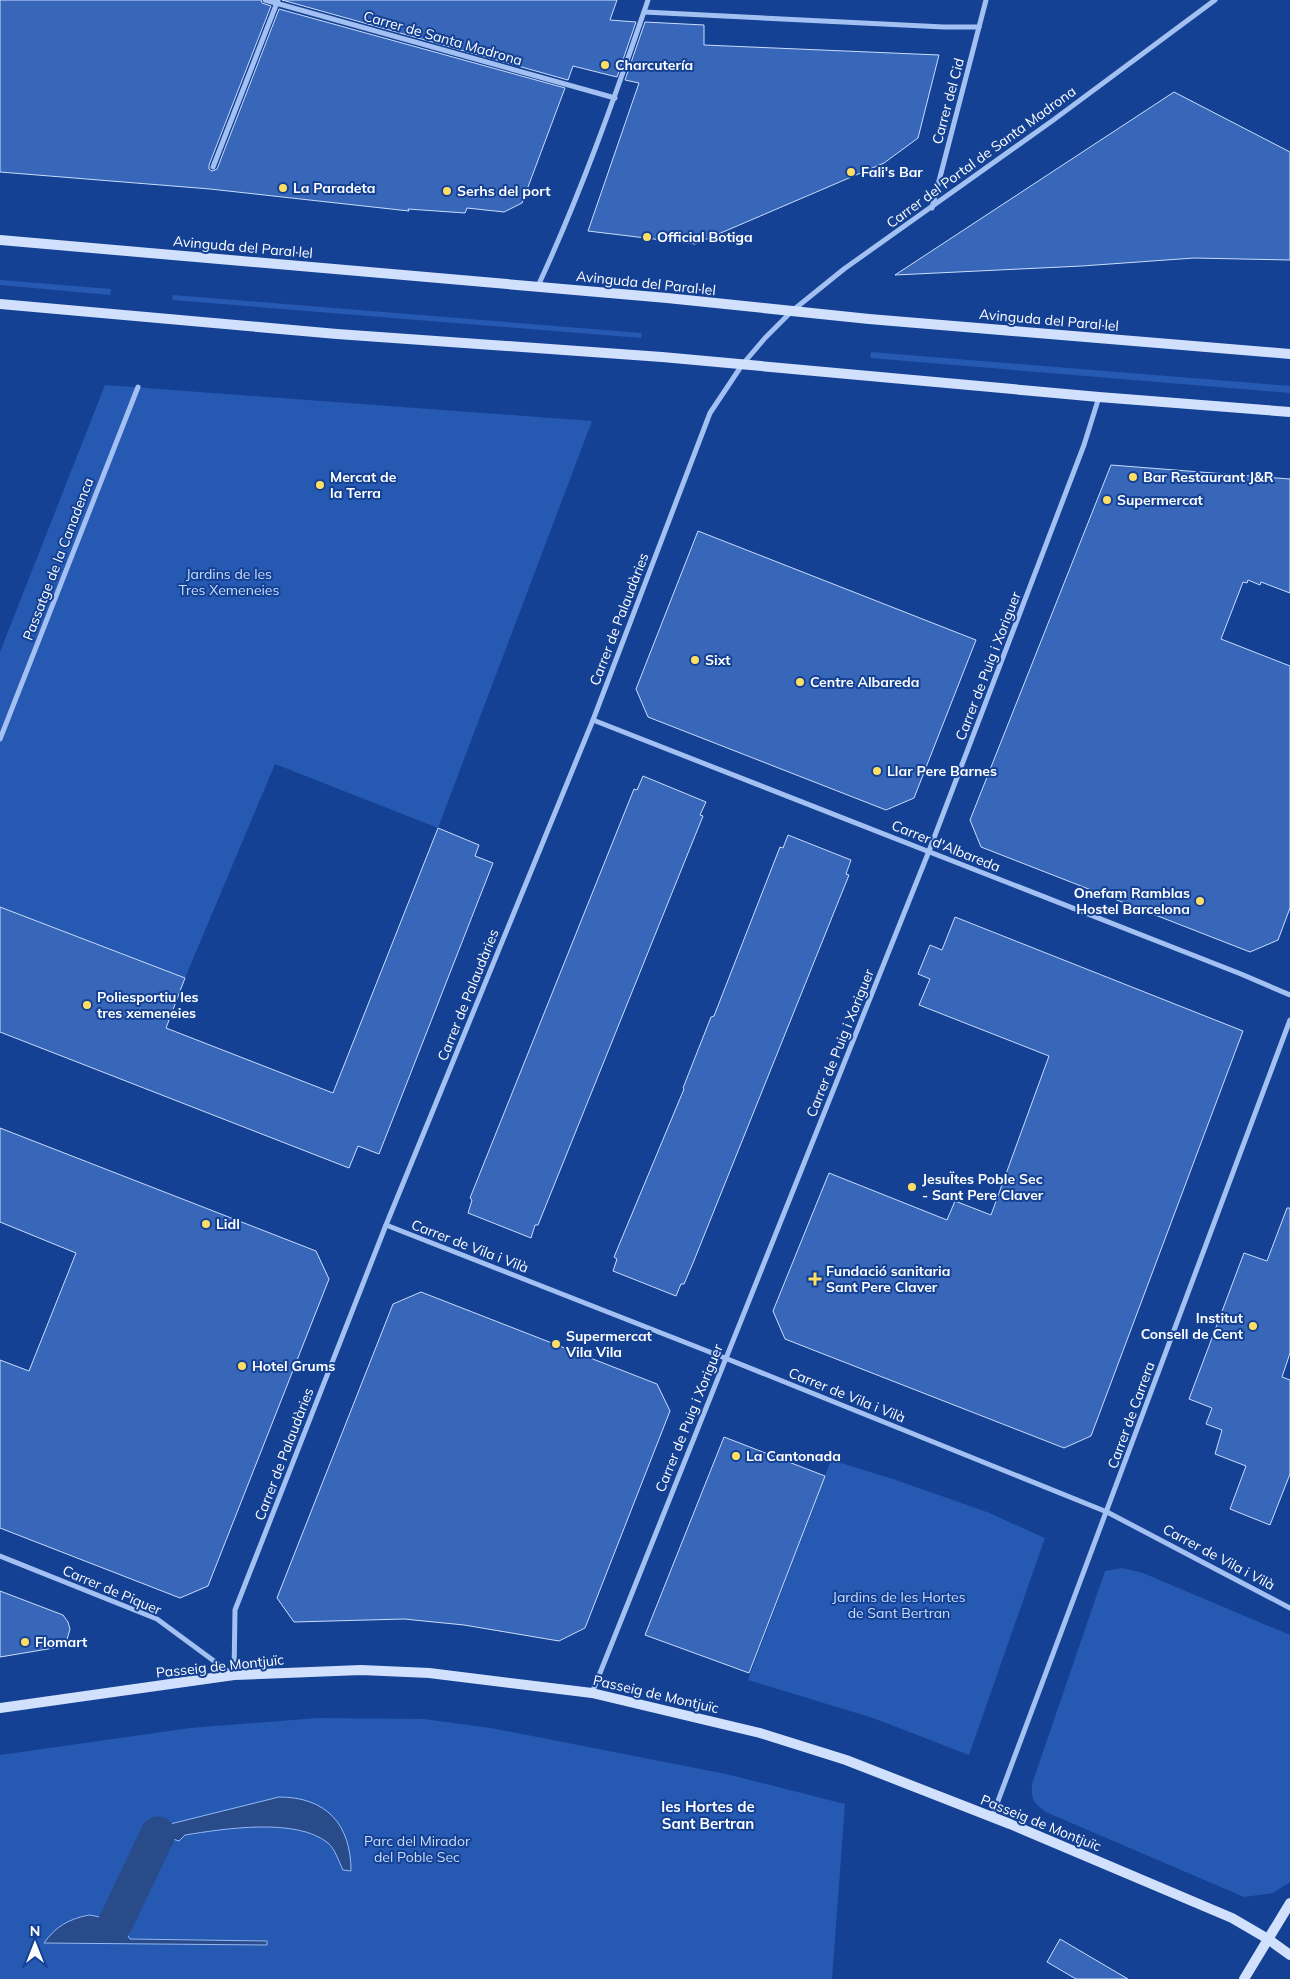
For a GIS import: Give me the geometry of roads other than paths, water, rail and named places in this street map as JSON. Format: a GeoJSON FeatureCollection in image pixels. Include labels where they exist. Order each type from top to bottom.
{"type":"FeatureCollection","features":[{"type":"Feature","properties":{"kind":"main road","name":"Avinguda del Paral·lel"},"geometry":{"type":"LineString","coordinates":[[0,240],[538,286],[792,311],[1290,354]]}},
{"type":"Feature","properties":{"kind":"main road"},"geometry":{"type":"LineString","coordinates":[[0,304],[337,334],[662,357],[1099,397],[1290,412]]}},
{"type":"Feature","properties":{"kind":"main road","name":"Passeig de Montjuïc"},"geometry":{"type":"LineString","coordinates":[[0,1708],[234,1675],[361,1670],[429,1673],[592,1693],[760,1733],[846,1760],[992,1818],[1232,1918],[1268,1939],[1290,1956]]}},
{"type":"Feature","properties":{"kind":"main road"},"geometry":{"type":"LineString","coordinates":[[1244,1979],[1290,1903]]}},
{"type":"Feature","properties":{"kind":"street","name":"Carrer de Santa Madrona"},"geometry":{"type":"LineString","coordinates":[[265,0],[278,2],[615,98]]}},
{"type":"Feature","properties":{"kind":"street"},"geometry":{"type":"LineString","coordinates":[[538,286],[558,242],[615,98],[648,0]]}},
{"type":"Feature","properties":{"kind":"street","name":"Carrer del Cid"},"geometry":{"type":"LineString","coordinates":[[932,208],[986,0]]}},
{"type":"Feature","properties":{"kind":"street","name":"Carrer del Portal de Santa Madrona"},"geometry":{"type":"LineString","coordinates":[[764,338],[792,311],[844,270],[932,208],[1215,0]]}},
{"type":"Feature","properties":{"kind":"street"},"geometry":{"type":"LineString","coordinates":[[213,167],[278,2]]}},
{"type":"Feature","properties":{"kind":"street"},"geometry":{"type":"LineString","coordinates":[[644,12],[944,27],[979,27]]}},
{"type":"Feature","properties":{"kind":"street","name":"Carrer de Palaudàries"},"geometry":{"type":"LineString","coordinates":[[234,1675],[235,1610],[386,1225],[593,720],[702,430],[710,413],[742,365],[764,338]]}},
{"type":"Feature","properties":{"kind":"street","name":"Passatge de la Canadenca"},"geometry":{"type":"LineString","coordinates":[[0,740],[138,387]]}},
{"type":"Feature","properties":{"kind":"street","name":"Carrer de Puig i Xoriguer"},"geometry":{"type":"LineString","coordinates":[[592,1693],[929,851],[1084,445],[1099,397]]}},
{"type":"Feature","properties":{"kind":"street","name":"Carrer d'Albareda"},"geometry":{"type":"LineString","coordinates":[[593,720],[1290,995]]}},
{"type":"Feature","properties":{"kind":"street","name":"Carrer de Carrera"},"geometry":{"type":"LineString","coordinates":[[992,1818],[1290,1020]]}},
{"type":"Feature","properties":{"kind":"street","name":"Carrer de Vila i Vilà"},"geometry":{"type":"LineString","coordinates":[[386,1225],[725,1358],[1106,1512],[1290,1608]]}},
{"type":"Feature","properties":{"kind":"street","name":"Carrer de Piquer"},"geometry":{"type":"LineString","coordinates":[[0,1556],[157,1619],[234,1675]]}},
{"type":"Feature","properties":{"kind":"waterway"},"geometry":{"type":"LineString","coordinates":[[115,1924],[158,1834]]}},
{"type":"Feature","properties":{"kind":"place","name":"Charcutería"},"geometry":{"type":"Point","coordinates":[605,65]}},
{"type":"Feature","properties":{"kind":"place","name":"Fali's Bar"},"geometry":{"type":"Point","coordinates":[851,172]}},
{"type":"Feature","properties":{"kind":"place","name":"La Paradeta"},"geometry":{"type":"Point","coordinates":[283,188]}},
{"type":"Feature","properties":{"kind":"place","name":"Serhs del port"},"geometry":{"type":"Point","coordinates":[447,191]}},
{"type":"Feature","properties":{"kind":"place","name":"Official Botiga"},"geometry":{"type":"Point","coordinates":[647,237]}},
{"type":"Feature","properties":{"kind":"place","name":"Bar Restaurant J&R"},"geometry":{"type":"Point","coordinates":[1133,477]}},
{"type":"Feature","properties":{"kind":"place","name":"Mercat de la Terra"},"geometry":{"type":"Point","coordinates":[320,485]}},
{"type":"Feature","properties":{"kind":"place","name":"Supermercat"},"geometry":{"type":"Point","coordinates":[1107,500]}},
{"type":"Feature","properties":{"kind":"place","name":"Sixt"},"geometry":{"type":"Point","coordinates":[695,660]}},
{"type":"Feature","properties":{"kind":"place","name":"Centre Albareda"},"geometry":{"type":"Point","coordinates":[800,682]}},
{"type":"Feature","properties":{"kind":"place","name":"Llar Pere Barnes"},"geometry":{"type":"Point","coordinates":[877,771]}},
{"type":"Feature","properties":{"kind":"place","name":"Onefam Ramblas Hostel Barcelona"},"geometry":{"type":"Point","coordinates":[1200,901]}},
{"type":"Feature","properties":{"kind":"place","name":"Poliesportiu les tres xemeneies"},"geometry":{"type":"Point","coordinates":[87,1005]}},
{"type":"Feature","properties":{"kind":"place","name":"JesuÏtes Poble Sec - Sant Pere Claver"},"geometry":{"type":"Point","coordinates":[912,1187]}},
{"type":"Feature","properties":{"kind":"place","name":"Lidl"},"geometry":{"type":"Point","coordinates":[206,1224]}},
{"type":"Feature","properties":{"kind":"place","name":"Fundació sanitaria Sant Pere Claver"},"geometry":{"type":"Point","coordinates":[815,1279]}},
{"type":"Feature","properties":{"kind":"place","name":"Institut Consell de Cent"},"geometry":{"type":"Point","coordinates":[1253,1326]}},
{"type":"Feature","properties":{"kind":"place","name":"Supermercat Vila Vila"},"geometry":{"type":"Point","coordinates":[556,1344]}},
{"type":"Feature","properties":{"kind":"place","name":"Hotel Grums"},"geometry":{"type":"Point","coordinates":[242,1366]}},
{"type":"Feature","properties":{"kind":"place","name":"La Cantonada"},"geometry":{"type":"Point","coordinates":[736,1456]}},
{"type":"Feature","properties":{"kind":"place","name":"Flomart"},"geometry":{"type":"Point","coordinates":[25,1642]}},
{"type":"Feature","properties":{"kind":"district","name":"les Hortes de Sant Bertran"},"geometry":{"type":"Point","coordinates":[708,1814]}},
{"type":"Feature","properties":{"kind":"park label","name":"Jardins de les Tres Xemeneies"},"geometry":{"type":"Point","coordinates":[229,582]}},
{"type":"Feature","properties":{"kind":"park label","name":"Jardins de les Hortes de Sant Bertran"},"geometry":{"type":"Point","coordinates":[899,1605]}},
{"type":"Feature","properties":{"kind":"park label","name":"Parc del Mirador del Poble Sec"},"geometry":{"type":"Point","coordinates":[417,1849]}}]}
